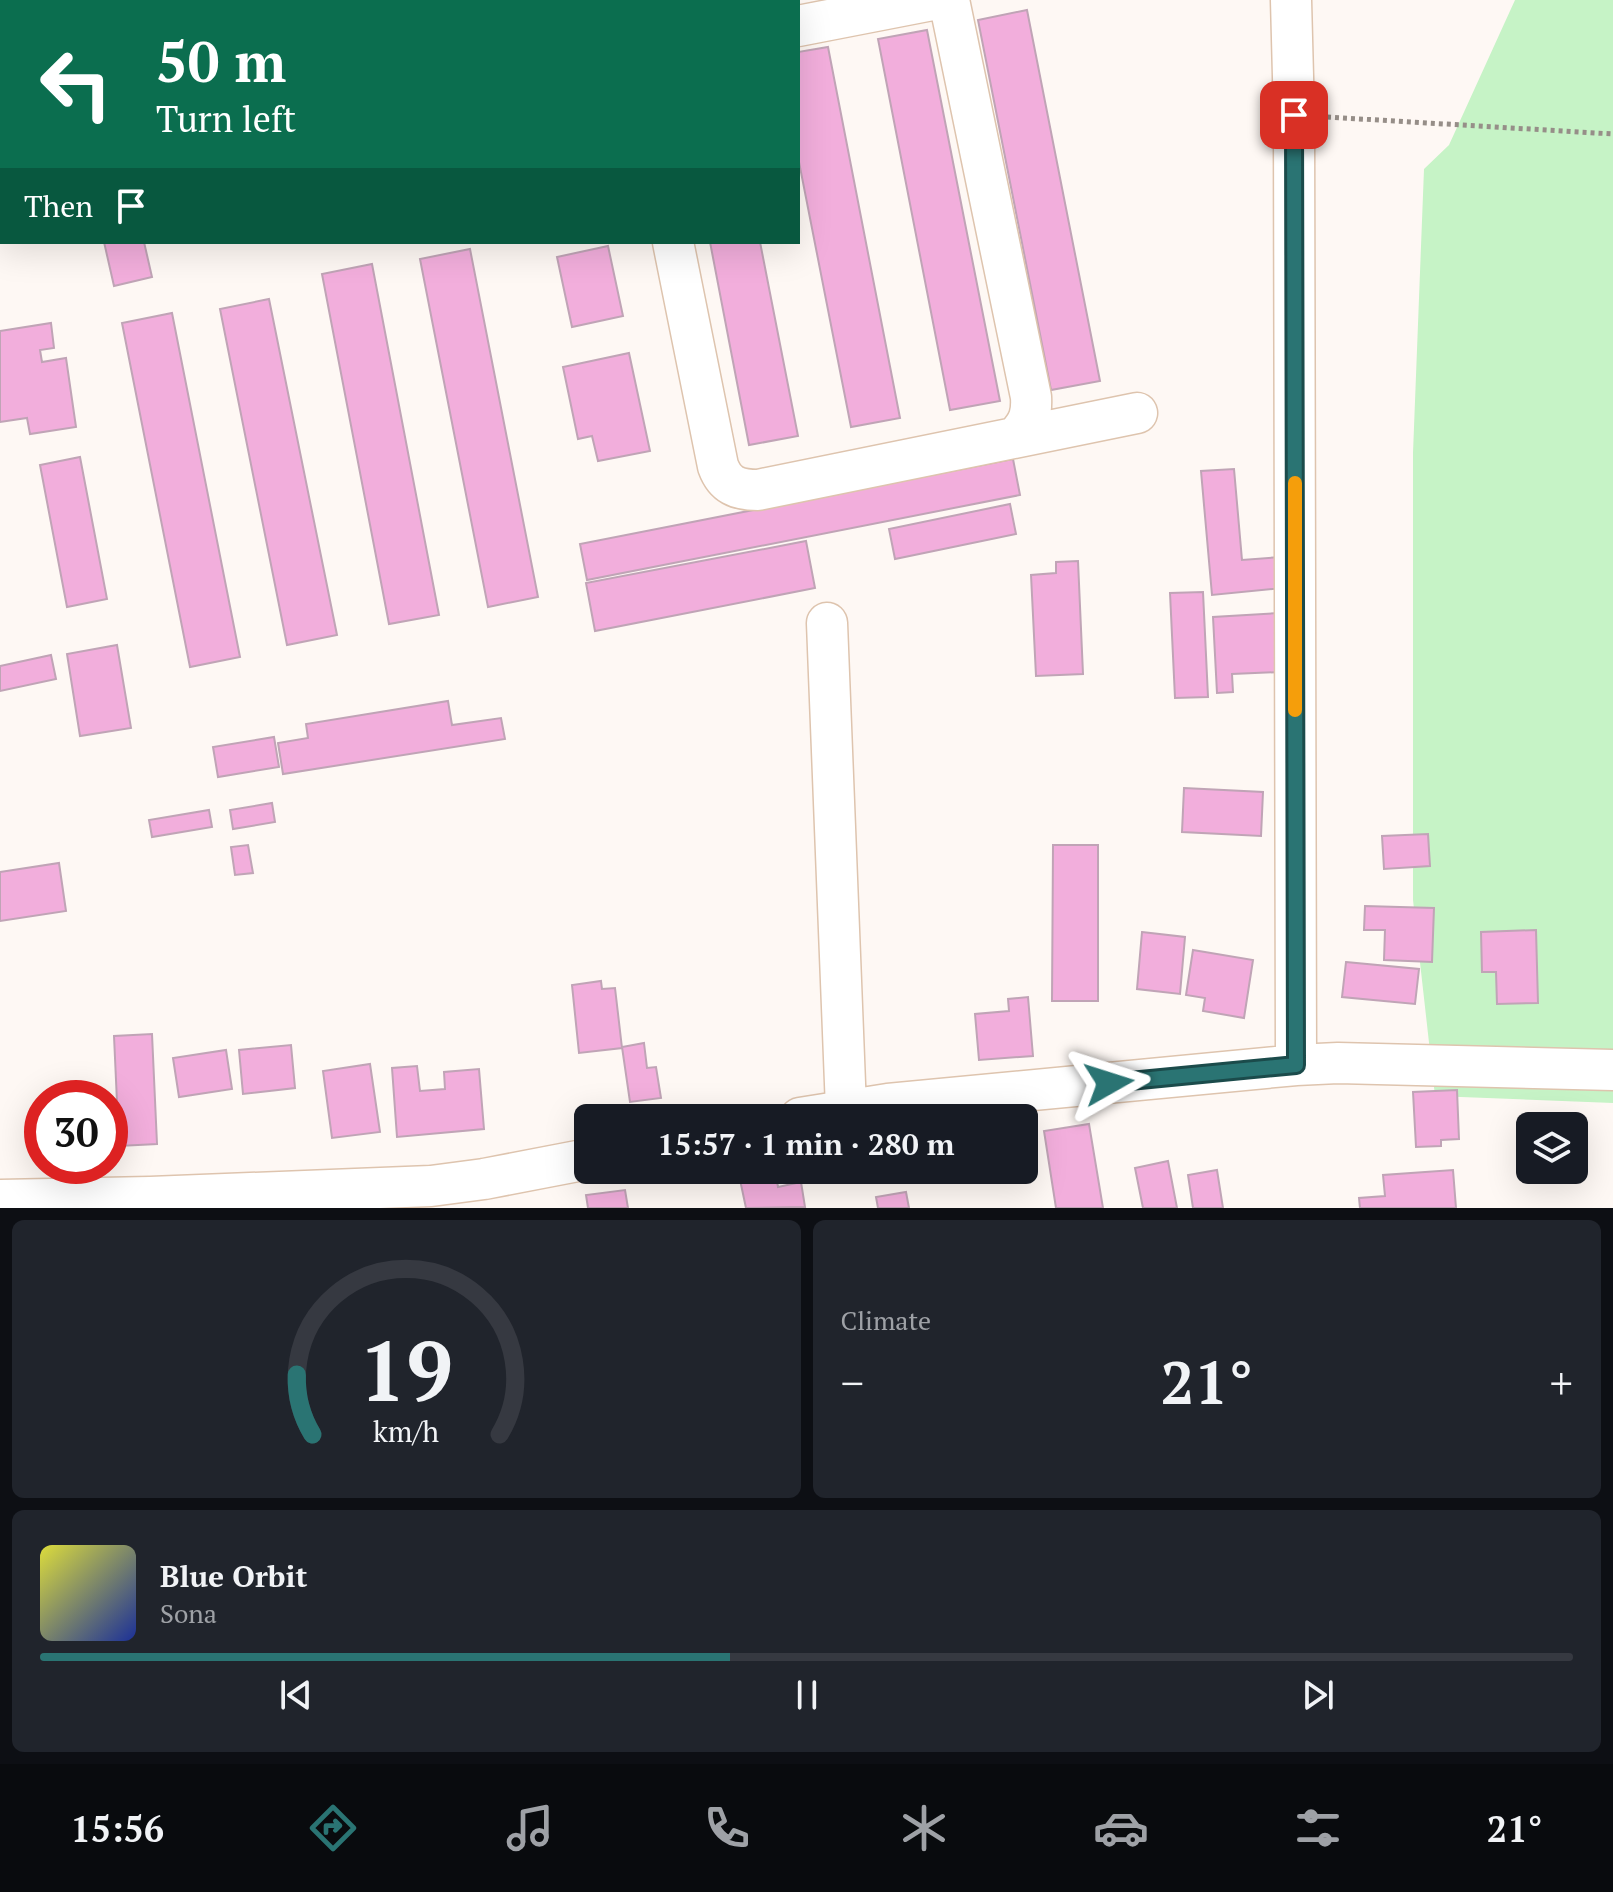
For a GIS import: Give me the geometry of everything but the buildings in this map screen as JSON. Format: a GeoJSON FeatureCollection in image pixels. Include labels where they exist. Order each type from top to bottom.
{"type":"FeatureCollection","features":[{"type":"Feature","properties":{"kind":"street"},"geometry":{"type":"LineString","coordinates":[[800,26],[932,0]]}},
{"type":"Feature","properties":{"kind":"street"},"geometry":{"type":"LineString","coordinates":[[949,0],[1031,397],[1032,411],[1028,424],[1017,436]]}},
{"type":"Feature","properties":{"kind":"street"},"geometry":{"type":"LineString","coordinates":[[1291,0],[1294,115],[1296,1065]]}},
{"type":"Feature","properties":{"kind":"street"},"geometry":{"type":"LineString","coordinates":[[673,244],[718,466],[731,486],[758,490],[1137,413]]}},
{"type":"Feature","properties":{"kind":"street"},"geometry":{"type":"LineString","coordinates":[[827,623],[846,1104]]}},
{"type":"Feature","properties":{"kind":"street"},"geometry":{"type":"LineString","coordinates":[[897,1104],[1338,1063],[1613,1070]]}},
{"type":"Feature","properties":{"kind":"street"},"geometry":{"type":"LineString","coordinates":[[0,1200],[431,1186],[574,1162]]}},
{"type":"Feature","properties":{"kind":"path"},"geometry":{"type":"LineString","coordinates":[[1294,115],[1613,134]]}},
{"type":"Feature","properties":{"kind":"green space"},"geometry":{"type":"Polygon","coordinates":[[[1515,0],[1613,0],[1613,1103],[1435,1096],[1413,900],[1413,453],[1424,169],[1449,145],[1515,0]]]}},
{"type":"Feature","properties":{"kind":"slow traffic"},"geometry":{"type":"LineString","coordinates":[[1295,483],[1295,710]]}},
{"type":"Feature","properties":{"kind":"route"},"geometry":{"type":"LineString","coordinates":[[1109,1083],[1296,1065],[1294,115]]}}]}
